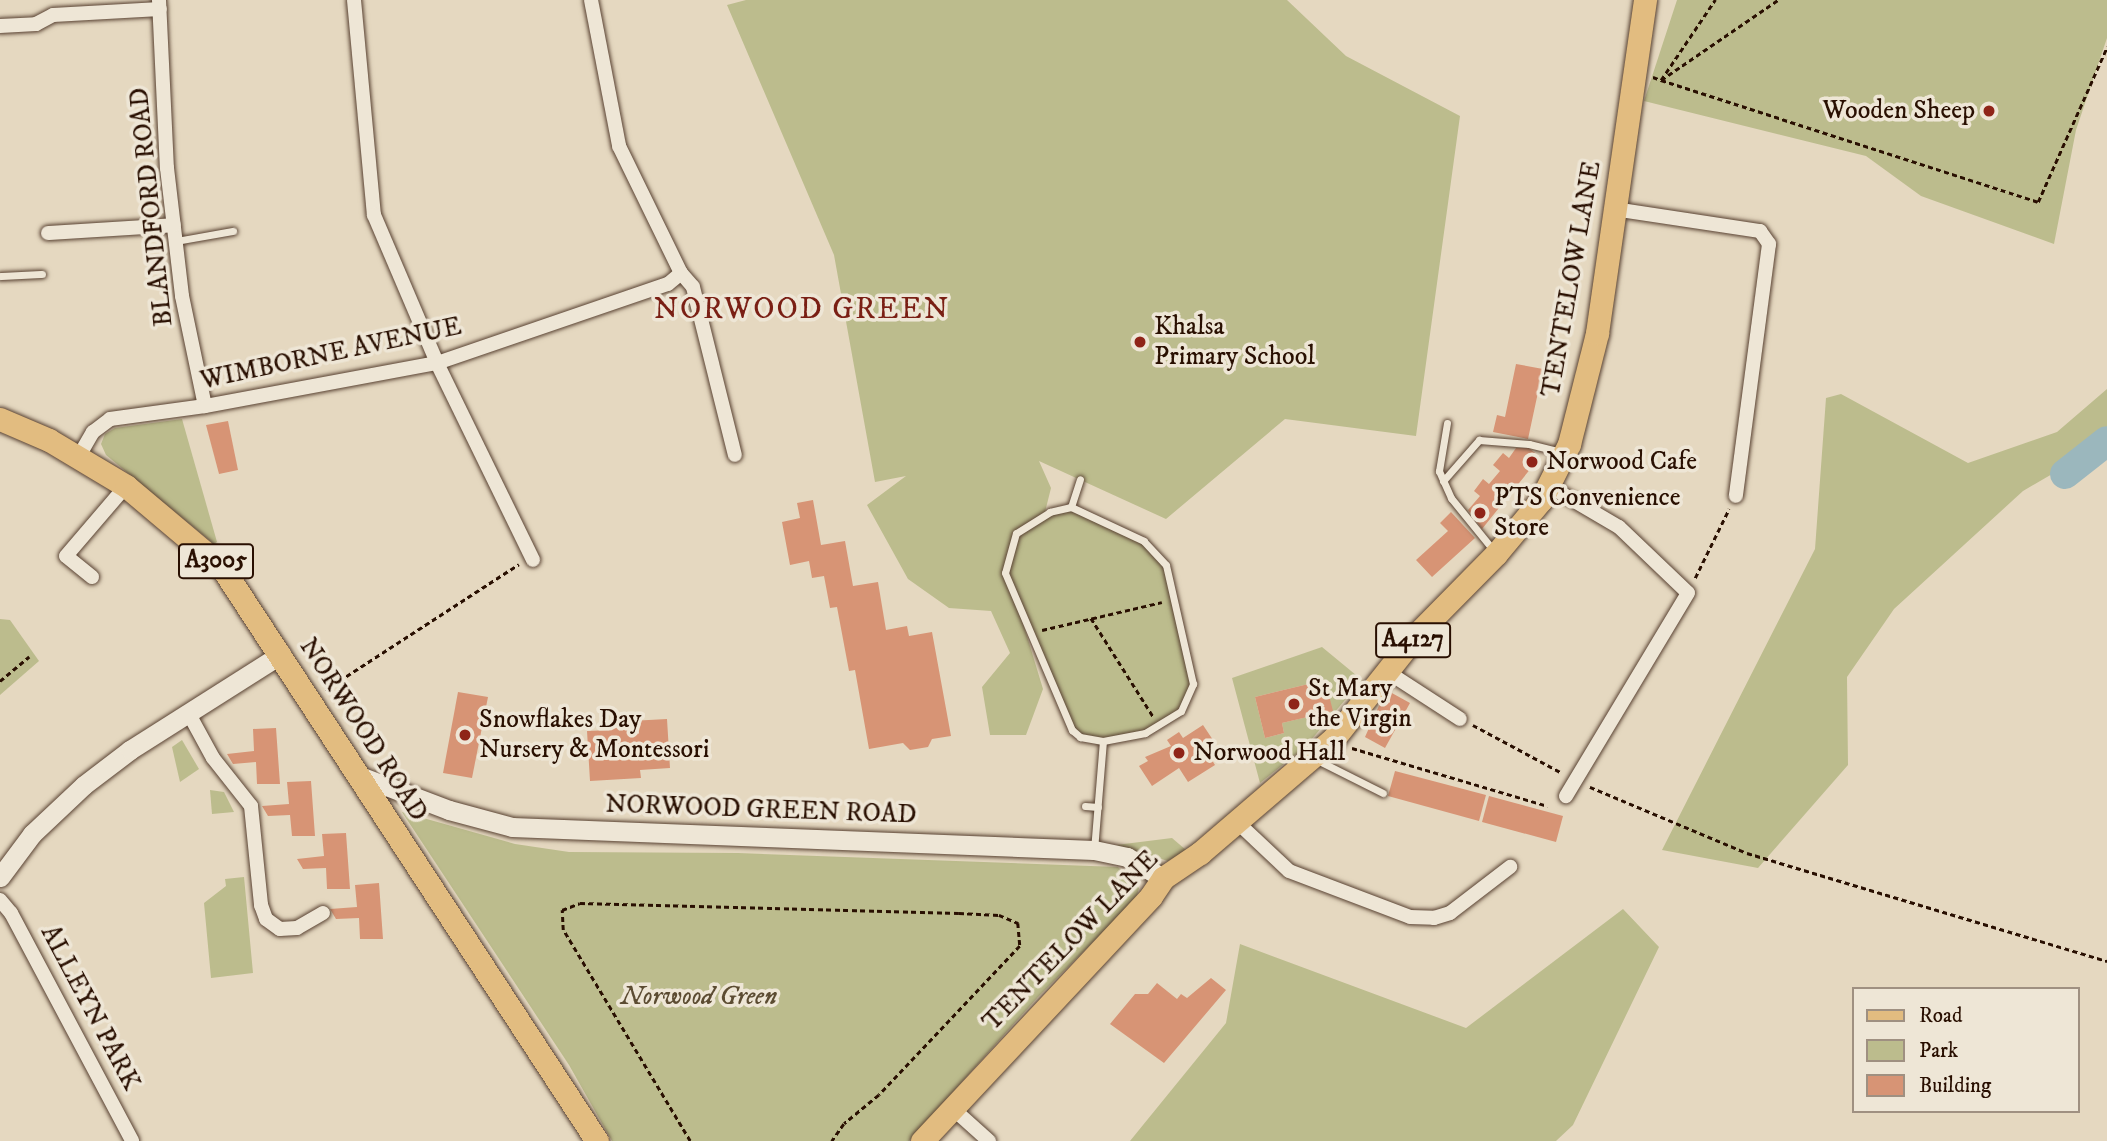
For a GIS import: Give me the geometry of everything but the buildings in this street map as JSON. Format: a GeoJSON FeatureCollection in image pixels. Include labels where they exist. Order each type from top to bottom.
{"type":"FeatureCollection","features":[{"type":"Feature","properties":{"kind":"main road","name":"TENTELOW LANE"},"geometry":{"type":"LineString","coordinates":[[922,1141],[1151,896],[1163,878],[1237,822],[1334,738],[1386,671],[1496,554],[1549,486],[1565,453],[1597,333],[1635,73],[1639,2]]}},
{"type":"Feature","properties":{"kind":"main road","name":"NORWOOD ROAD"},"geometry":{"type":"LineString","coordinates":[[3,423],[79,456],[126,486],[220,566],[281,654],[597,1141]]}},
{"type":"Feature","properties":{"kind":"street"},"geometry":{"type":"LineString","coordinates":[[354,0],[374,215],[437,363],[532,558]]}},
{"type":"Feature","properties":{"kind":"street"},"geometry":{"type":"LineString","coordinates":[[591,0],[619,146],[681,273],[693,287],[735,455]]}},
{"type":"Feature","properties":{"kind":"street"},"geometry":{"type":"LineString","coordinates":[[0,26],[36,24],[53,15],[160,5]]}},
{"type":"Feature","properties":{"kind":"street","name":"BLANDFORD ROAD"},"geometry":{"type":"LineString","coordinates":[[160,5],[174,225],[205,407]]}},
{"type":"Feature","properties":{"kind":"street"},"geometry":{"type":"LineString","coordinates":[[1614,209],[1760,232],[1769,244],[1736,496]]}},
{"type":"Feature","properties":{"kind":"street"},"geometry":{"type":"LineString","coordinates":[[48,233],[174,225]]}},
{"type":"Feature","properties":{"kind":"street","name":"WIMBORNE AVENUE"},"geometry":{"type":"LineString","coordinates":[[79,456],[93,432],[110,419],[205,407],[437,363],[668,284],[681,273]]}},
{"type":"Feature","properties":{"kind":"street"},"geometry":{"type":"LineString","coordinates":[[92,577],[66,556],[126,486]]}},
{"type":"Feature","properties":{"kind":"street"},"geometry":{"type":"LineString","coordinates":[[1549,486],[1619,527],[1688,593],[1566,796]]}},
{"type":"Feature","properties":{"kind":"street"},"geometry":{"type":"LineString","coordinates":[[0,877],[32,834],[84,785],[281,654]]}},
{"type":"Feature","properties":{"kind":"street"},"geometry":{"type":"LineString","coordinates":[[1386,671],[1460,719]]}},
{"type":"Feature","properties":{"kind":"street"},"geometry":{"type":"LineString","coordinates":[[189,714],[213,758],[251,806],[261,905],[266,919],[280,929],[297,928],[323,913]]}},
{"type":"Feature","properties":{"kind":"street","name":"NORWOOD GREEN ROAD"},"geometry":{"type":"LineString","coordinates":[[360,776],[470,817],[538,830],[788,835],[1094,850],[1128,857],[1163,878]]}},
{"type":"Feature","properties":{"kind":"street"},"geometry":{"type":"LineString","coordinates":[[1237,822],[1289,871],[1410,917],[1434,918],[1450,913],[1510,867]]}},
{"type":"Feature","properties":{"kind":"street","name":"ALLEYN PARK"},"geometry":{"type":"LineString","coordinates":[[0,900],[12,913],[132,1141]]}},
{"type":"Feature","properties":{"kind":"street"},"geometry":{"type":"LineString","coordinates":[[951,1107],[989,1141]]}},
{"type":"Feature","properties":{"kind":"lane"},"geometry":{"type":"LineString","coordinates":[[176,240],[233,232]]}},
{"type":"Feature","properties":{"kind":"lane"},"geometry":{"type":"LineString","coordinates":[[0,276],[42,274]]}},
{"type":"Feature","properties":{"kind":"lane"},"geometry":{"type":"LineString","coordinates":[[1447,423],[1439,471],[1451,498],[1496,554]]}},
{"type":"Feature","properties":{"kind":"lane"},"geometry":{"type":"LineString","coordinates":[[1443,481],[1479,440],[1529,444],[1565,453]]}},
{"type":"Feature","properties":{"kind":"lane"},"geometry":{"type":"LineString","coordinates":[[1071,507],[1080,479]]}},
{"type":"Feature","properties":{"kind":"lane"},"geometry":{"type":"LineString","coordinates":[[1071,507],[1158,552],[1175,599],[1193,684],[1181,711],[1159,727],[1103,741],[1080,737],[1072,730],[1006,573],[1016,533],[1050,512],[1071,507]]}},
{"type":"Feature","properties":{"kind":"lane"},"geometry":{"type":"LineString","coordinates":[[1094,850],[1103,741]]}},
{"type":"Feature","properties":{"kind":"lane"},"geometry":{"type":"LineString","coordinates":[[1313,758],[1383,793]]}},
{"type":"Feature","properties":{"kind":"lane"},"geometry":{"type":"LineString","coordinates":[[1085,806],[1098,807]]}},
{"type":"Feature","properties":{"kind":"path"},"geometry":{"type":"LineString","coordinates":[[1661,80],[1715,0]]}},
{"type":"Feature","properties":{"kind":"path"},"geometry":{"type":"LineString","coordinates":[[1661,80],[1778,0]]}},
{"type":"Feature","properties":{"kind":"path"},"geometry":{"type":"LineString","coordinates":[[1635,73],[2038,202],[2107,47]]}},
{"type":"Feature","properties":{"kind":"path"},"geometry":{"type":"LineString","coordinates":[[1688,593],[1736,496]]}},
{"type":"Feature","properties":{"kind":"path"},"geometry":{"type":"LineString","coordinates":[[322,691],[532,558]]}},
{"type":"Feature","properties":{"kind":"path"},"geometry":{"type":"LineString","coordinates":[[1032,632],[1175,599]]}},
{"type":"Feature","properties":{"kind":"path"},"geometry":{"type":"LineString","coordinates":[[1091,618],[1159,727]]}},
{"type":"Feature","properties":{"kind":"path"},"geometry":{"type":"LineString","coordinates":[[0,681],[29,657]]}},
{"type":"Feature","properties":{"kind":"path"},"geometry":{"type":"LineString","coordinates":[[1460,719],[1575,780],[1747,853],[2107,961]]}},
{"type":"Feature","properties":{"kind":"path"},"geometry":{"type":"LineString","coordinates":[[1334,738],[1367,756],[1548,806]]}},
{"type":"Feature","properties":{"kind":"path"},"geometry":{"type":"LineString","coordinates":[[690,1141],[563,930],[562,910],[580,903],[959,913],[999,915],[1018,923],[1020,946],[879,1094],[844,1124],[832,1141]]}},
{"type":"Feature","properties":{"kind":"green space","name":"Khalsa Primary School"},"geometry":{"type":"Polygon","coordinates":[[[746,0],[1287,0],[1346,56],[1460,116],[1416,436],[1285,419],[1166,519],[1039,461],[1051,488],[1044,516],[1071,507],[1144,541],[1166,565],[1192,670],[1190,698],[1159,727],[1090,741],[1072,730],[1016,600],[1043,689],[1026,735],[990,735],[982,687],[1010,653],[991,611],[949,608],[908,579],[867,505],[906,476],[875,482],[834,255],[727,5],[746,0]]]}},
{"type":"Feature","properties":{"kind":"green space"},"geometry":{"type":"Polygon","coordinates":[[[1677,0],[2107,0],[2107,38],[2076,130],[2054,244],[1921,196],[1866,156],[1644,101],[1677,0]]]}},
{"type":"Feature","properties":{"kind":"green space"},"geometry":{"type":"Polygon","coordinates":[[[2107,389],[2107,442],[2023,491],[1894,609],[1847,677],[1848,765],[1758,868],[1662,850],[1815,549],[1826,398],[1841,394],[1968,463],[2057,432],[2107,389]]]}},
{"type":"Feature","properties":{"kind":"green space"},"geometry":{"type":"Polygon","coordinates":[[[182,419],[217,542],[214,544],[106,455],[101,444],[105,434],[115,428],[182,419]]]}},
{"type":"Feature","properties":{"kind":"green space"},"geometry":{"type":"Polygon","coordinates":[[[0,619],[10,620],[39,661],[0,695],[0,619]]]}},
{"type":"Feature","properties":{"kind":"green space"},"geometry":{"type":"Polygon","coordinates":[[[1322,647],[1362,680],[1305,747],[1260,783],[1232,678],[1322,647]],[[1325,680],[1255,697],[1265,738],[1284,733],[1282,723],[1332,711],[1325,680]]]}},
{"type":"Feature","properties":{"kind":"green space"},"geometry":{"type":"Polygon","coordinates":[[[182,740],[199,769],[180,782],[172,747],[182,740]]]}},
{"type":"Feature","properties":{"kind":"green space"},"geometry":{"type":"Polygon","coordinates":[[[210,790],[224,792],[234,812],[212,814],[210,790]]]}},
{"type":"Feature","properties":{"kind":"green space","name":"Norwood Green"},"geometry":{"type":"Polygon","coordinates":[[[402,812],[515,844],[569,852],[738,853],[1118,867],[1139,888],[1136,899],[1038,997],[909,1141],[612,1141],[569,1065],[402,812]]]}},
{"type":"Feature","properties":{"kind":"green space"},"geometry":{"type":"Polygon","coordinates":[[[1172,838],[1186,850],[1168,861],[1116,845],[1172,838]]]}},
{"type":"Feature","properties":{"kind":"green space"},"geometry":{"type":"Polygon","coordinates":[[[244,877],[253,973],[211,978],[204,903],[226,886],[225,879],[244,877]]]}},
{"type":"Feature","properties":{"kind":"green space"},"geometry":{"type":"Polygon","coordinates":[[[1623,909],[1659,947],[1573,1125],[1556,1141],[1130,1141],[1226,1023],[1240,944],[1466,1028],[1623,909]]]}},
{"type":"Feature","properties":{"kind":"waterway"},"geometry":{"type":"LineString","coordinates":[[2065,474],[2107,441]]}},
{"type":"Feature","properties":{"kind":"place","name":"Wooden Sheep"},"geometry":{"type":"Point","coordinates":[1989,111]}},
{"type":"Feature","properties":{"kind":"place","name":"Khalsa Primary School"},"geometry":{"type":"Point","coordinates":[1140,342]}},
{"type":"Feature","properties":{"kind":"place","name":"Norwood Cafe"},"geometry":{"type":"Point","coordinates":[1532,462]}},
{"type":"Feature","properties":{"kind":"place","name":"PTS Convenience Store"},"geometry":{"type":"Point","coordinates":[1480,513]}},
{"type":"Feature","properties":{"kind":"place","name":"St Mary the Virgin"},"geometry":{"type":"Point","coordinates":[1294,704]}},
{"type":"Feature","properties":{"kind":"place","name":"Snowflakes Day Nursery & Montessori"},"geometry":{"type":"Point","coordinates":[465,735]}},
{"type":"Feature","properties":{"kind":"place","name":"Norwood Hall"},"geometry":{"type":"Point","coordinates":[1179,753]}},
{"type":"Feature","properties":{"kind":"district","name":"NORWOOD GREEN"},"geometry":{"type":"Point","coordinates":[802,310]}}]}
